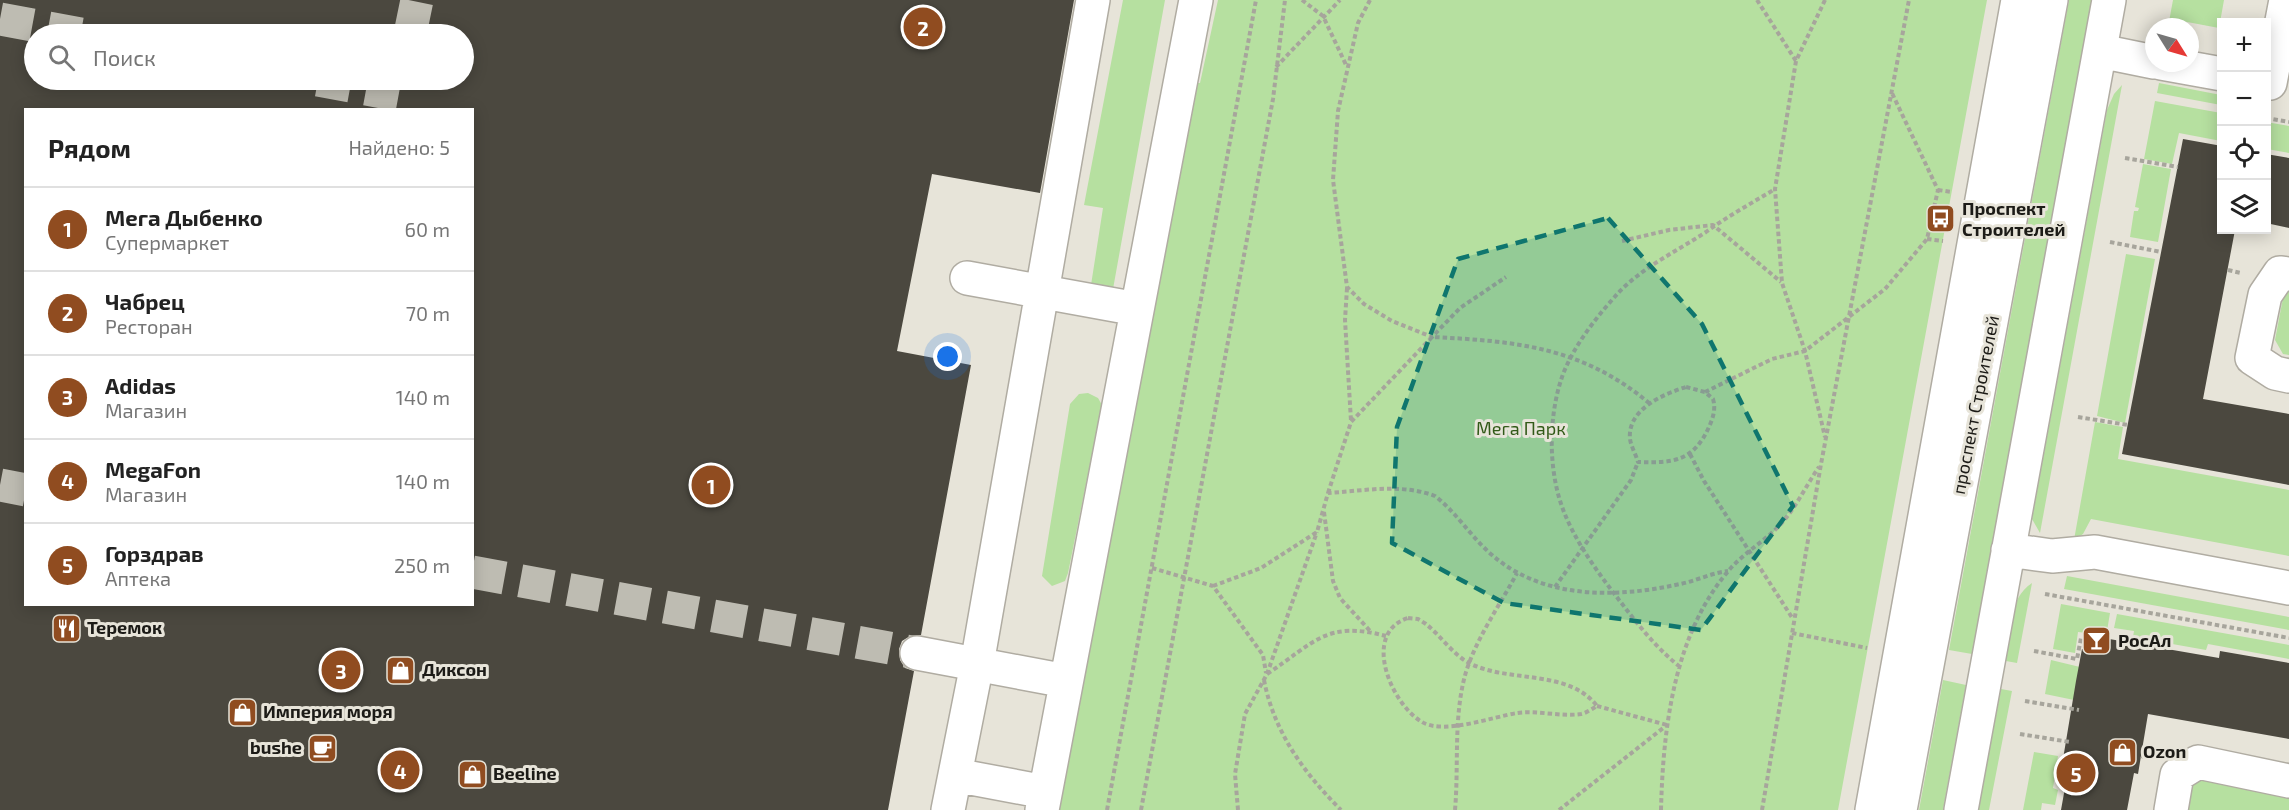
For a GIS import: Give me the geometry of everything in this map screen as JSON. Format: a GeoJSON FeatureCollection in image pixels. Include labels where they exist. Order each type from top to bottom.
{"type":"FeatureCollection","features":[{"type":"Feature","properties":{"kind":"street"},"geometry":{"type":"LineString","coordinates":[[948,810],[977,664],[1093,0]]}},
{"type":"Feature","properties":{"kind":"street"},"geometry":{"type":"LineString","coordinates":[[955,775],[1044,801],[1196,0]]}},
{"type":"Feature","properties":{"kind":"street","name":"проспект Строителей"},"geometry":{"type":"LineString","coordinates":[[1872,810],[2018,0]]}},
{"type":"Feature","properties":{"kind":"street","name":"проспект Строителей"},"geometry":{"type":"LineString","coordinates":[[1900,810],[2051,0]]}},
{"type":"Feature","properties":{"kind":"street"},"geometry":{"type":"LineString","coordinates":[[1961,810],[2109,0]]}},
{"type":"Feature","properties":{"kind":"street"},"geometry":{"type":"LineString","coordinates":[[2275,84],[2286,0]]}},
{"type":"Feature","properties":{"kind":"street"},"geometry":{"type":"LineString","coordinates":[[2100,51],[2145,60]]}},
{"type":"Feature","properties":{"kind":"street"},"geometry":{"type":"LineString","coordinates":[[2199,70],[2217,73]]}},
{"type":"Feature","properties":{"kind":"street"},"geometry":{"type":"LineString","coordinates":[[2289,274],[2280,273],[2265,295],[2252,358],[2275,373],[2289,376]]}},
{"type":"Feature","properties":{"kind":"street"},"geometry":{"type":"LineString","coordinates":[[967,278],[1137,309]]}},
{"type":"Feature","properties":{"kind":"street"},"geometry":{"type":"LineString","coordinates":[[2008,550],[2052,556],[2095,552],[2289,588]]}},
{"type":"Feature","properties":{"kind":"street"},"geometry":{"type":"LineString","coordinates":[[917,653],[1066,681]]}},
{"type":"Feature","properties":{"kind":"street"},"geometry":{"type":"LineString","coordinates":[[2171,810],[2177,775],[2198,762],[2289,781]]}},
{"type":"Feature","properties":{"kind":"path"},"geometry":{"type":"LineString","coordinates":[[1107,810],[1256,0]]}},
{"type":"Feature","properties":{"kind":"path"},"geometry":{"type":"LineString","coordinates":[[1141,810],[1271,111],[1285,0]]}},
{"type":"Feature","properties":{"kind":"path"},"geometry":{"type":"LineString","coordinates":[[1302,0],[1323,16],[1348,68]]}},
{"type":"Feature","properties":{"kind":"path"},"geometry":{"type":"LineString","coordinates":[[1276,67],[1340,0]]}},
{"type":"Feature","properties":{"kind":"path"},"geometry":{"type":"LineString","coordinates":[[1238,810],[1235,774],[1245,714],[1265,676],[1317,532],[1351,422],[1345,320],[1347,287],[1333,180],[1338,111],[1358,23],[1370,0]]}},
{"type":"Feature","properties":{"kind":"path"},"geometry":{"type":"LineString","coordinates":[[1757,0],[1796,61]]}},
{"type":"Feature","properties":{"kind":"path"},"geometry":{"type":"LineString","coordinates":[[1825,0],[1796,61],[1775,189],[1782,283],[1804,351],[1826,441]]}},
{"type":"Feature","properties":{"kind":"path"},"geometry":{"type":"LineString","coordinates":[[1762,810],[1821,464],[1909,0]]}},
{"type":"Feature","properties":{"kind":"path"},"geometry":{"type":"LineString","coordinates":[[1705,392],[1772,359],[1804,351],[1885,289],[1927,239],[1938,190],[1891,91]]}},
{"type":"Feature","properties":{"kind":"path"},"geometry":{"type":"LineString","coordinates":[[2271,119],[2289,122]]}},
{"type":"Feature","properties":{"kind":"path"},"geometry":{"type":"LineString","coordinates":[[2125,158],[2178,167]]}},
{"type":"Feature","properties":{"kind":"path"},"geometry":{"type":"LineString","coordinates":[[1680,667],[1660,651],[1614,594],[1581,547],[1564,512],[1553,468],[1556,404],[1562,377],[1572,358],[1589,331],[1621,291],[1663,257],[1775,189]]}},
{"type":"Feature","properties":{"kind":"path"},"geometry":{"type":"LineString","coordinates":[[1622,241],[1669,230],[1713,225],[1782,283]]}},
{"type":"Feature","properties":{"kind":"path"},"geometry":{"type":"LineString","coordinates":[[1927,239],[1949,242]]}},
{"type":"Feature","properties":{"kind":"path"},"geometry":{"type":"LineString","coordinates":[[2110,242],[2161,252]]}},
{"type":"Feature","properties":{"kind":"path"},"geometry":{"type":"LineString","coordinates":[[2228,270],[2245,274]]}},
{"type":"Feature","properties":{"kind":"path"},"geometry":{"type":"LineString","coordinates":[[1351,422],[1460,308],[1506,276]]}},
{"type":"Feature","properties":{"kind":"path"},"geometry":{"type":"LineString","coordinates":[[1347,287],[1364,304],[1392,321],[1432,336],[1503,340],[1572,358],[1610,373],[1650,403]]}},
{"type":"Feature","properties":{"kind":"path"},"geometry":{"type":"LineString","coordinates":[[1555,587],[1630,480],[1638,462],[1630,439],[1632,423],[1650,403],[1664,394],[1686,387],[1705,392],[1714,404],[1713,418],[1704,438],[1690,454],[1664,463],[1638,462]]}},
{"type":"Feature","properties":{"kind":"path"},"geometry":{"type":"LineString","coordinates":[[2078,417],[2128,425]]}},
{"type":"Feature","properties":{"kind":"path"},"geometry":{"type":"LineString","coordinates":[[1690,454],[1794,620]]}},
{"type":"Feature","properties":{"kind":"path"},"geometry":{"type":"LineString","coordinates":[[1661,810],[1667,725],[1680,667],[1705,606],[1728,570],[1778,527],[1792,511],[1821,464]]}},
{"type":"Feature","properties":{"kind":"path"},"geometry":{"type":"LineString","coordinates":[[1328,493],[1397,489],[1423,491],[1435,496],[1493,556],[1517,573],[1555,587],[1614,594],[1683,584],[1728,570]]}},
{"type":"Feature","properties":{"kind":"path"},"geometry":{"type":"LineString","coordinates":[[1324,509],[1333,581],[1340,598],[1371,632]]}},
{"type":"Feature","properties":{"kind":"path"},"geometry":{"type":"LineString","coordinates":[[1212,586],[1261,568],[1317,532]]}},
{"type":"Feature","properties":{"kind":"path"},"geometry":{"type":"LineString","coordinates":[[1152,568],[1212,586],[1263,655],[1265,676],[1288,746],[1303,770],[1341,810]]}},
{"type":"Feature","properties":{"kind":"path"},"geometry":{"type":"LineString","coordinates":[[1455,810],[1462,688],[1469,663],[1517,573]]}},
{"type":"Feature","properties":{"kind":"path"},"geometry":{"type":"LineString","coordinates":[[2045,594],[2289,638]]}},
{"type":"Feature","properties":{"kind":"path"},"geometry":{"type":"LineString","coordinates":[[1597,706],[1582,714],[1519,713],[1460,724],[1423,723],[1407,710],[1396,695],[1384,658],[1386,636],[1399,621],[1418,619],[1469,663],[1485,670],[1568,686],[1589,696],[1597,706],[1667,725]]}},
{"type":"Feature","properties":{"kind":"path"},"geometry":{"type":"LineString","coordinates":[[1265,676],[1320,637],[1353,629],[1386,636]]}},
{"type":"Feature","properties":{"kind":"path"},"geometry":{"type":"LineString","coordinates":[[1791,633],[1867,648]]}},
{"type":"Feature","properties":{"kind":"path"},"geometry":{"type":"LineString","coordinates":[[2034,651],[2077,659],[2081,638],[2089,639]]}},
{"type":"Feature","properties":{"kind":"path"},"geometry":{"type":"LineString","coordinates":[[2025,701],[2079,710]]}},
{"type":"Feature","properties":{"kind":"path"},"geometry":{"type":"LineString","coordinates":[[1559,810],[1588,790],[1667,725]]}},
{"type":"Feature","properties":{"kind":"path"},"geometry":{"type":"LineString","coordinates":[[2020,734],[2070,742]]}},
{"type":"Feature","properties":{"kind":"path"},"geometry":{"type":"LineString","coordinates":[[2140,756],[2150,758]]}},
{"type":"Feature","properties":{"kind":"highlighted area"},"geometry":{"type":"Polygon","coordinates":[[[1608,218],[1702,324],[1793,506],[1701,630],[1504,603],[1392,543],[1397,427],[1458,259],[1608,218]]]}},
{"type":"Feature","properties":{"kind":"green space"},"geometry":{"type":"Polygon","coordinates":[[[1123,0],[1165,0],[1113,289],[1091,285],[1103,208],[1084,205],[1123,0]]]}},
{"type":"Feature","properties":{"kind":"green space","name":"Мега Парк"},"geometry":{"type":"Polygon","coordinates":[[[1218,0],[1987,0],[1838,810],[1059,810],[1198,83],[1200,83],[1218,0]]]}},
{"type":"Feature","properties":{"kind":"green space"},"geometry":{"type":"Polygon","coordinates":[[[2069,0],[2093,0],[1972,654],[1949,650],[2069,0]]]}},
{"type":"Feature","properties":{"kind":"green space"},"geometry":{"type":"Polygon","coordinates":[[[2173,0],[2224,0],[2221,18],[2217,18],[2217,28],[2199,24],[2199,18],[2170,18],[2173,0]]]}},
{"type":"Feature","properties":{"kind":"green space"},"geometry":{"type":"Polygon","coordinates":[[[2159,83],[2217,94],[2217,104],[2157,93],[2159,83]]]}},
{"type":"Feature","properties":{"kind":"green space"},"geometry":{"type":"Polygon","coordinates":[[[2122,85],[2040,533],[2032,519],[2107,110],[2114,94],[2122,85]]]}},
{"type":"Feature","properties":{"kind":"green space"},"geometry":{"type":"Polygon","coordinates":[[[2155,101],[2217,112],[2217,140],[2179,133],[2172,164],[2144,159],[2155,101]]]}},
{"type":"Feature","properties":{"kind":"green space"},"geometry":{"type":"Polygon","coordinates":[[[2271,123],[2289,126],[2289,153],[2271,150],[2271,123]]]}},
{"type":"Feature","properties":{"kind":"green space"},"geometry":{"type":"Polygon","coordinates":[[[2143,164],[2171,169],[2158,242],[2130,237],[2134,211],[2138,211],[2139,208],[2135,207],[2143,164]]]}},
{"type":"Feature","properties":{"kind":"green space"},"geometry":{"type":"Polygon","coordinates":[[[2126,254],[2155,259],[2125,423],[2097,416],[2126,254]]]}},
{"type":"Feature","properties":{"kind":"green space"},"geometry":{"type":"Polygon","coordinates":[[[2289,291],[2289,355],[2283,354],[2275,340],[2283,298],[2289,291]]]}},
{"type":"Feature","properties":{"kind":"green space"},"geometry":{"type":"Polygon","coordinates":[[[1088,393],[1098,398],[1102,405],[1068,573],[1065,581],[1052,586],[1042,576],[1070,404],[1079,394],[1088,393]]]}},
{"type":"Feature","properties":{"kind":"green space"},"geometry":{"type":"Polygon","coordinates":[[[2095,422],[2123,427],[2118,459],[2289,490],[2289,556],[2091,519],[2083,534],[2074,540],[2095,422]]]}},
{"type":"Feature","properties":{"kind":"green space"},"geometry":{"type":"Polygon","coordinates":[[[2067,576],[2289,617],[2289,630],[2064,589],[2067,576]]]}},
{"type":"Feature","properties":{"kind":"green space"},"geometry":{"type":"Polygon","coordinates":[[[2032,583],[2017,663],[2006,661],[2014,608],[2018,598],[2032,583]]]}},
{"type":"Feature","properties":{"kind":"green space"},"geometry":{"type":"Polygon","coordinates":[[[2061,604],[2110,613],[2107,631],[2088,628],[2087,633],[2078,632],[2075,653],[2053,649],[2061,604]]]}},
{"type":"Feature","properties":{"kind":"green space"},"geometry":{"type":"Polygon","coordinates":[[[2117,614],[2289,645],[2289,659],[2208,644],[2206,650],[2133,637],[2134,631],[2114,628],[2117,614]]]}},
{"type":"Feature","properties":{"kind":"green space"},"geometry":{"type":"Polygon","coordinates":[[[2051,660],[2080,667],[2074,700],[2045,694],[2051,660]]]}},
{"type":"Feature","properties":{"kind":"green space"},"geometry":{"type":"Polygon","coordinates":[[[1943,680],[1966,685],[1943,810],[1919,810],[1943,680]]]}},
{"type":"Feature","properties":{"kind":"green space"},"geometry":{"type":"Polygon","coordinates":[[[2001,689],[2012,691],[1989,810],[1978,810],[2001,689]]]}},
{"type":"Feature","properties":{"kind":"green space"},"geometry":{"type":"Polygon","coordinates":[[[2034,752],[2058,756],[2053,788],[2058,790],[2055,805],[2042,803],[2041,810],[2023,810],[2034,752]]]}},
{"type":"Feature","properties":{"kind":"green space"},"geometry":{"type":"Polygon","coordinates":[[[2204,779],[2289,792],[2289,810],[2181,810],[2184,795],[2194,780],[2204,779]]]}},
{"type":"Feature","properties":{"kind":"building"},"geometry":{"type":"Polygon","coordinates":[[[0,0],[1074,0],[1040,193],[932,174],[897,351],[971,365],[921,635],[910,636],[902,641],[899,649],[900,660],[905,668],[914,671],[888,810],[0,810],[0,0]]]}},
{"type":"Feature","properties":{"kind":"building"},"geometry":{"type":"Polygon","coordinates":[[[2183,139],[2217,145],[2217,234],[2234,234],[2203,399],[2289,414],[2289,485],[2122,454],[2183,139]]]}},
{"type":"Feature","properties":{"kind":"building"},"geometry":{"type":"Polygon","coordinates":[[[2271,155],[2289,158],[2289,228],[2271,224],[2271,155]]]}},
{"type":"Feature","properties":{"kind":"building"},"geometry":{"type":"Polygon","coordinates":[[[2092,636],[2219,658],[2220,651],[2289,663],[2289,739],[2148,714],[2138,774],[2134,773],[2127,810],[2061,810],[2070,760],[2063,759],[2076,681],[2082,649],[2089,650],[2092,636]]]}},
{"type":"Feature","properties":{"kind":"tunnel"},"geometry":{"type":"LineString","coordinates":[[412,24],[417,0]]}},
{"type":"Feature","properties":{"kind":"tunnel"},"geometry":{"type":"LineString","coordinates":[[0,19],[27,24]]}},
{"type":"Feature","properties":{"kind":"tunnel"},"geometry":{"type":"LineString","coordinates":[[372,90],[399,95]]}},
{"type":"Feature","properties":{"kind":"tunnel"},"geometry":{"type":"LineString","coordinates":[[0,485],[24,490]]}},
{"type":"Feature","properties":{"kind":"tunnel"},"geometry":{"type":"LineString","coordinates":[[474,572],[917,653]]}},
{"type":"Feature","properties":{"kind":"place","name":"Чабрец"},"geometry":{"type":"Point","coordinates":[923,27]}},
{"type":"Feature","properties":{"kind":"place","name":"Проспект Строителей"},"geometry":{"type":"Point","coordinates":[1941,219]}},
{"type":"Feature","properties":{"kind":"place","name":"Мега Дыбенко"},"geometry":{"type":"Point","coordinates":[711,485]}},
{"type":"Feature","properties":{"kind":"place","name":"Теремок"},"geometry":{"type":"Point","coordinates":[66,628]}},
{"type":"Feature","properties":{"kind":"place","name":"РосАл"},"geometry":{"type":"Point","coordinates":[2097,641]}},
{"type":"Feature","properties":{"kind":"place","name":"Adidas"},"geometry":{"type":"Point","coordinates":[341,670]}},
{"type":"Feature","properties":{"kind":"place","name":"Диксон"},"geometry":{"type":"Point","coordinates":[401,670]}},
{"type":"Feature","properties":{"kind":"place","name":"Империя моря"},"geometry":{"type":"Point","coordinates":[242,712]}},
{"type":"Feature","properties":{"kind":"place","name":"bushe"},"geometry":{"type":"Point","coordinates":[323,748]}},
{"type":"Feature","properties":{"kind":"place","name":"Ozon"},"geometry":{"type":"Point","coordinates":[2122,752]}},
{"type":"Feature","properties":{"kind":"place","name":"MegaFon"},"geometry":{"type":"Point","coordinates":[400,770]}},
{"type":"Feature","properties":{"kind":"place","name":"Горздрав"},"geometry":{"type":"Point","coordinates":[2076,773]}},
{"type":"Feature","properties":{"kind":"place","name":"Beeline"},"geometry":{"type":"Point","coordinates":[472,774]}}]}
